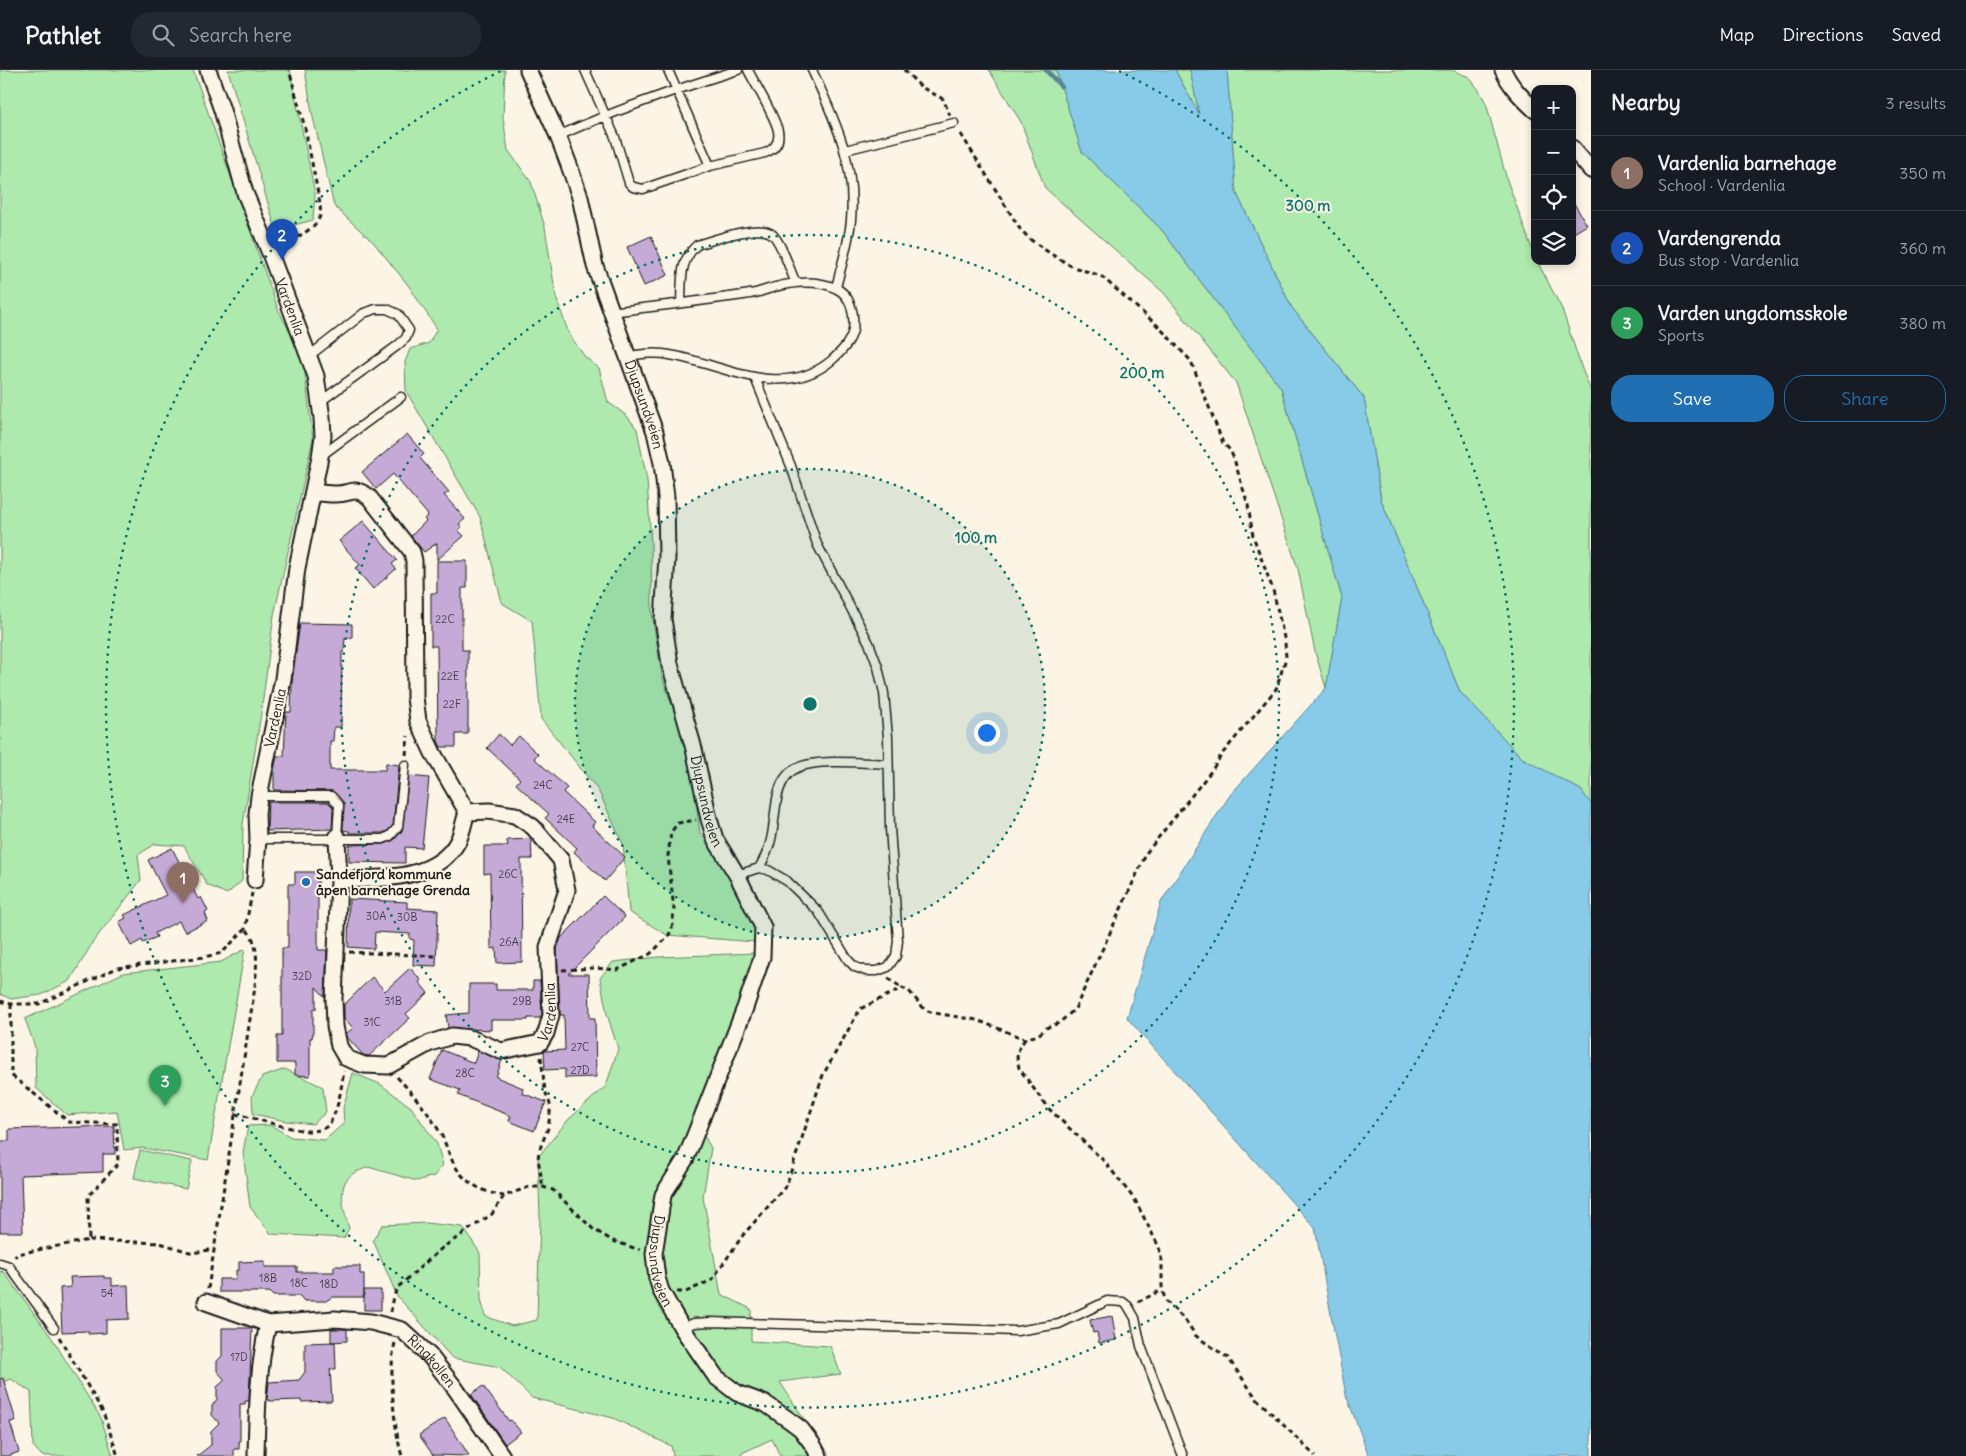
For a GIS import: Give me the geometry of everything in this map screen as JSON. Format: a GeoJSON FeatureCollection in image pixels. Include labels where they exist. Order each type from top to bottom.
{"type":"FeatureCollection","features":[{"type":"Feature","properties":{"kind":"street","name":"Vardenlia"},"geometry":{"type":"LineString","coordinates":[[208,70],[222,110],[245,193],[268,248],[316,376],[323,436],[292,599],[283,679],[259,796],[255,880]]}},
{"type":"Feature","properties":{"kind":"street","name":"Djupsundveien"},"geometry":{"type":"LineString","coordinates":[[528,70],[558,136],[580,197],[596,266],[655,432],[662,463],[668,526],[663,619],[666,643],[715,839],[737,875],[763,927],[762,957],[744,1008],[686,1158],[664,1195],[654,1254],[657,1278],[661,1291],[682,1328],[716,1377],[737,1393],[766,1404],[801,1429],[813,1445],[818,1456]]}},
{"type":"Feature","properties":{"kind":"street"},"geometry":{"type":"LineString","coordinates":[[1503,70],[1520,97],[1531,107]]}},
{"type":"Feature","properties":{"kind":"street"},"geometry":{"type":"LineString","coordinates":[[1576,153],[1591,170]]}},
{"type":"Feature","properties":{"kind":"street"},"geometry":{"type":"LineString","coordinates":[[313,492],[336,495],[350,490],[360,490],[370,497],[412,552],[414,560],[415,697],[418,721],[433,753],[467,812],[458,842],[432,868],[394,878],[339,880]]}},
{"type":"Feature","properties":{"kind":"street","name":"Vardenlia"},"geometry":{"type":"LineString","coordinates":[[388,1066],[430,1043],[452,1036],[470,1038],[502,1051],[540,1043],[546,1032],[550,1015],[548,947],[567,890],[561,860],[533,827],[515,816],[489,811],[467,812]]}},
{"type":"Feature","properties":{"kind":"street"},"geometry":{"type":"LineString","coordinates":[[337,838],[339,880],[334,999],[335,1026],[339,1046],[346,1058],[364,1065],[388,1066]]}},
{"type":"Feature","properties":{"kind":"street"},"geometry":{"type":"LineString","coordinates":[[206,1302],[268,1324],[335,1319],[371,1322],[396,1328]]}},
{"type":"Feature","properties":{"kind":"street"},"geometry":{"type":"LineString","coordinates":[[256,1456],[257,1406],[262,1348],[268,1324]]}},
{"type":"Feature","properties":{"kind":"street","name":"Ringkollen"},"geometry":{"type":"LineString","coordinates":[[396,1328],[416,1341],[435,1362],[502,1456]]}},
{"type":"Feature","properties":{"kind":"lane"},"geometry":{"type":"LineString","coordinates":[[585,70],[615,137],[626,176],[633,187],[643,189],[710,166],[765,153],[776,146],[778,132],[748,70]]}},
{"type":"Feature","properties":{"kind":"lane"},"geometry":{"type":"LineString","coordinates":[[668,70],[710,166]]}},
{"type":"Feature","properties":{"kind":"lane"},"geometry":{"type":"LineString","coordinates":[[558,136],[605,115],[676,89],[738,70]]}},
{"type":"Feature","properties":{"kind":"lane"},"geometry":{"type":"LineString","coordinates":[[812,70],[837,124],[845,150],[851,186],[851,221],[836,288]]}},
{"type":"Feature","properties":{"kind":"lane"},"geometry":{"type":"LineString","coordinates":[[845,150],[954,123]]}},
{"type":"Feature","properties":{"kind":"lane"},"geometry":{"type":"LineString","coordinates":[[681,303],[684,264],[690,250],[697,245],[752,230],[762,230],[771,234],[777,240],[796,283]]}},
{"type":"Feature","properties":{"kind":"lane"},"geometry":{"type":"LineString","coordinates":[[611,312],[753,294],[777,286],[796,283],[816,283],[836,288],[847,298],[852,308],[854,320],[852,333],[844,349],[825,366],[803,376],[780,381],[755,378],[667,354],[652,353],[628,356]]}},
{"type":"Feature","properties":{"kind":"lane"},"geometry":{"type":"LineString","coordinates":[[309,356],[364,313],[376,309],[387,309],[398,314],[409,330],[406,338],[397,346],[320,400]]}},
{"type":"Feature","properties":{"kind":"lane"},"geometry":{"type":"LineString","coordinates":[[737,875],[759,868],[768,870],[787,881],[818,912],[848,960],[855,967],[866,971],[878,971],[888,967],[896,956],[898,941],[890,828],[884,693],[872,651],[817,544],[792,466],[755,378]]}},
{"type":"Feature","properties":{"kind":"lane"},"geometry":{"type":"LineString","coordinates":[[320,457],[400,397]]}},
{"type":"Feature","properties":{"kind":"lane"},"geometry":{"type":"LineString","coordinates":[[759,868],[769,851],[773,836],[777,797],[781,784],[788,774],[796,768],[815,763],[888,764]]}},
{"type":"Feature","properties":{"kind":"lane"},"geometry":{"type":"LineString","coordinates":[[258,839],[383,838],[390,836],[398,827],[405,765]]}},
{"type":"Feature","properties":{"kind":"lane"},"geometry":{"type":"LineString","coordinates":[[259,796],[331,796],[338,805],[337,838]]}},
{"type":"Feature","properties":{"kind":"lane"},"geometry":{"type":"LineString","coordinates":[[0,1263],[9,1266],[54,1328]]}},
{"type":"Feature","properties":{"kind":"lane"},"geometry":{"type":"LineString","coordinates":[[682,1328],[694,1323],[710,1322],[1017,1331],[1059,1324],[1107,1301],[1123,1302],[1128,1306],[1135,1318],[1141,1346],[1182,1456]]}},
{"type":"Feature","properties":{"kind":"path"},"geometry":{"type":"LineString","coordinates":[[268,248],[302,233],[315,224],[320,215],[320,203],[305,128],[289,70]]}},
{"type":"Feature","properties":{"kind":"path"},"geometry":{"type":"LineString","coordinates":[[661,1291],[686,1292],[712,1280],[743,1235],[786,1186],[823,1075],[860,1009],[902,988],[908,991],[925,1010],[941,1015],[977,1020],[1024,1039],[1038,1035],[1048,1027],[1058,1023],[1075,1009],[1147,852],[1212,770],[1222,754],[1276,689],[1286,658],[1273,590],[1256,545],[1248,505],[1234,459],[1230,450],[1223,443],[1191,361],[1158,326],[1100,276],[1073,267],[1031,240],[1020,229],[954,123],[943,98],[921,87],[904,70]]}},
{"type":"Feature","properties":{"kind":"path"},"geometry":{"type":"LineString","coordinates":[[405,765],[408,734],[418,721]]}},
{"type":"Feature","properties":{"kind":"path"},"geometry":{"type":"LineString","coordinates":[[549,970],[595,968],[617,970],[650,954],[664,943],[672,928],[674,910],[668,856],[671,832],[678,822],[709,819]]}},
{"type":"Feature","properties":{"kind":"path"},"geometry":{"type":"LineString","coordinates":[[0,1001],[11,1004],[39,1004],[117,968],[204,958],[222,953],[245,929],[255,880]]}},
{"type":"Feature","properties":{"kind":"path"},"geometry":{"type":"LineString","coordinates":[[206,1302],[255,986],[257,963],[254,942],[249,932],[245,929]]}},
{"type":"Feature","properties":{"kind":"path"},"geometry":{"type":"LineString","coordinates":[[336,951],[437,956]]}},
{"type":"Feature","properties":{"kind":"path"},"geometry":{"type":"LineString","coordinates":[[11,1004],[11,1075],[69,1122],[117,1124],[118,1164],[88,1196],[89,1240]]}},
{"type":"Feature","properties":{"kind":"path"},"geometry":{"type":"LineString","coordinates":[[1024,1039],[1017,1057],[1019,1068],[1047,1107],[1104,1162],[1135,1200],[1159,1247],[1162,1261],[1162,1290],[1166,1300],[1196,1336],[1228,1358],[1257,1399],[1315,1456]]}},
{"type":"Feature","properties":{"kind":"path"},"geometry":{"type":"LineString","coordinates":[[540,1043],[545,1091],[550,1104],[548,1128],[539,1151],[538,1159],[543,1187]]}},
{"type":"Feature","properties":{"kind":"path"},"geometry":{"type":"LineString","coordinates":[[235,1114],[309,1131],[326,1128],[332,1118],[341,1091],[346,1058]]}},
{"type":"Feature","properties":{"kind":"path"},"geometry":{"type":"LineString","coordinates":[[388,1066],[423,1106],[440,1131],[454,1165],[476,1187],[487,1193],[504,1196],[529,1187],[543,1187],[553,1190],[593,1229],[613,1241],[654,1254]]}},
{"type":"Feature","properties":{"kind":"path"},"geometry":{"type":"LineString","coordinates":[[402,1456],[395,1415],[392,1363],[396,1328],[392,1301],[397,1288],[442,1248],[492,1214],[504,1196]]}},
{"type":"Feature","properties":{"kind":"path"},"geometry":{"type":"LineString","coordinates":[[9,1266],[17,1254],[89,1240],[160,1243],[193,1253],[214,1249]]}},
{"type":"Feature","properties":{"kind":"path"},"geometry":{"type":"LineString","coordinates":[[1128,1306],[1162,1290]]}},
{"type":"Feature","properties":{"kind":"path"},"geometry":{"type":"LineString","coordinates":[[54,1328],[103,1412],[118,1456]]}},
{"type":"Feature","properties":{"kind":"green space"},"geometry":{"type":"Polygon","coordinates":[[[0,70],[193,70],[278,309],[303,357],[313,439],[274,615],[261,714],[243,824],[242,881],[227,894],[207,885],[184,846],[155,844],[138,855],[141,880],[93,942],[70,981],[41,995],[11,999],[0,994],[0,70]]]}},
{"type":"Feature","properties":{"kind":"green space"},"geometry":{"type":"Polygon","coordinates":[[[228,70],[290,70],[315,194],[313,220],[276,230],[228,70]]]}},
{"type":"Feature","properties":{"kind":"green space"},"geometry":{"type":"Polygon","coordinates":[[[305,70],[505,70],[503,118],[508,150],[531,182],[545,227],[556,297],[569,334],[585,357],[599,368],[608,402],[627,416],[637,429],[647,480],[651,544],[652,613],[662,676],[690,758],[700,833],[740,882],[756,906],[755,942],[667,935],[629,912],[623,844],[598,790],[541,719],[532,621],[502,603],[480,517],[406,391],[405,362],[410,349],[429,343],[437,329],[408,285],[374,243],[334,206],[312,113],[305,70]]]}},
{"type":"Feature","properties":{"kind":"green space"},"geometry":{"type":"Polygon","coordinates":[[[989,70],[1056,70],[1082,152],[1161,229],[1281,388],[1342,598],[1326,688],[1315,652],[1298,569],[1236,383],[1164,293],[1045,188],[1021,122],[989,70]]]}},
{"type":"Feature","properties":{"kind":"green space"},"geometry":{"type":"Polygon","coordinates":[[[1175,70],[1190,70],[1200,116],[1175,70]]]}},
{"type":"Feature","properties":{"kind":"green space"},"geometry":{"type":"Polygon","coordinates":[[[1227,70],[1452,70],[1469,77],[1479,90],[1486,103],[1507,180],[1531,246],[1531,265],[1539,265],[1562,309],[1591,391],[1591,804],[1581,790],[1522,758],[1460,692],[1381,500],[1364,398],[1292,308],[1236,192],[1227,70]]]}},
{"type":"Feature","properties":{"kind":"green space"},"geometry":{"type":"Polygon","coordinates":[[[245,949],[208,1160],[143,1148],[124,1150],[117,1111],[67,1115],[36,1088],[35,1047],[25,1019],[123,973],[221,962],[245,949]]]}},
{"type":"Feature","properties":{"kind":"green space"},"geometry":{"type":"Polygon","coordinates":[[[755,953],[758,961],[673,1180],[683,1180],[702,1132],[711,1148],[703,1197],[721,1294],[751,1309],[751,1341],[830,1346],[841,1374],[780,1382],[828,1456],[780,1456],[772,1439],[742,1453],[741,1456],[673,1456],[671,1446],[613,1418],[532,1398],[500,1367],[452,1358],[397,1296],[373,1240],[382,1225],[426,1223],[463,1227],[480,1253],[481,1299],[485,1316],[512,1326],[537,1320],[540,1217],[538,1157],[568,1120],[606,1086],[618,1049],[607,1014],[600,978],[613,962],[659,957],[755,953]]]}},
{"type":"Feature","properties":{"kind":"green space"},"geometry":{"type":"Polygon","coordinates":[[[285,1069],[323,1087],[326,1112],[313,1124],[253,1114],[252,1096],[262,1077],[285,1069]]]}},
{"type":"Feature","properties":{"kind":"green space"},"geometry":{"type":"Polygon","coordinates":[[[353,1073],[380,1084],[411,1107],[437,1144],[443,1165],[434,1176],[417,1181],[368,1167],[356,1172],[346,1181],[343,1187],[344,1208],[349,1228],[344,1238],[271,1234],[250,1207],[243,1152],[248,1126],[270,1125],[291,1137],[325,1140],[344,1123],[343,1108],[353,1073]]]}},
{"type":"Feature","properties":{"kind":"green space"},"geometry":{"type":"Polygon","coordinates":[[[140,1150],[192,1161],[186,1189],[134,1178],[140,1150]]]}},
{"type":"Feature","properties":{"kind":"green space"},"geometry":{"type":"Polygon","coordinates":[[[0,1271],[4,1272],[52,1338],[101,1418],[113,1456],[42,1456],[33,1446],[31,1392],[11,1379],[0,1383],[0,1271]]]}},
{"type":"Feature","properties":{"kind":"water"},"geometry":{"type":"Polygon","coordinates":[[[1056,70],[1175,70],[1199,114],[1190,70],[1227,70],[1236,192],[1292,308],[1364,398],[1381,500],[1460,692],[1522,758],[1581,790],[1591,804],[1591,1456],[1369,1456],[1346,1395],[1315,1228],[1127,1018],[1161,902],[1230,795],[1326,688],[1342,598],[1281,388],[1161,229],[1082,152],[1056,70]]]}},
{"type":"Feature","properties":{"kind":"building"},"geometry":{"type":"Polygon","coordinates":[[[1576,207],[1587,225],[1576,232],[1576,207]]]}},
{"type":"Feature","properties":{"kind":"building"},"geometry":{"type":"Polygon","coordinates":[[[651,236],[668,275],[644,286],[627,247],[651,236]]]}},
{"type":"Feature","properties":{"kind":"building"},"geometry":{"type":"Polygon","coordinates":[[[407,434],[424,454],[420,458],[449,492],[444,495],[465,519],[459,524],[462,527],[458,530],[464,536],[437,560],[437,543],[424,552],[411,536],[426,521],[424,519],[428,515],[393,474],[376,489],[362,472],[407,434]]]}},
{"type":"Feature","properties":{"kind":"building"},"geometry":{"type":"Polygon","coordinates":[[[363,521],[397,560],[392,564],[396,569],[373,589],[355,568],[360,565],[339,541],[363,521]]]}},
{"type":"Feature","properties":{"kind":"building"},"geometry":{"type":"Polygon","coordinates":[[[437,561],[467,561],[467,588],[462,588],[462,650],[468,650],[468,734],[456,734],[456,747],[441,747],[438,741],[437,646],[431,646],[431,593],[437,593],[437,561]]]}},
{"type":"Feature","properties":{"kind":"building"},"geometry":{"type":"Polygon","coordinates":[[[300,623],[352,624],[352,638],[345,638],[344,652],[342,652],[341,727],[334,727],[333,741],[330,741],[330,770],[385,770],[386,763],[399,765],[393,825],[387,831],[382,833],[349,833],[349,831],[343,830],[344,804],[333,791],[274,790],[274,770],[277,756],[284,756],[286,712],[291,712],[292,682],[300,623]]]}},
{"type":"Feature","properties":{"kind":"building"},"geometry":{"type":"Polygon","coordinates":[[[499,734],[510,745],[519,736],[538,754],[534,758],[567,788],[563,792],[595,822],[592,826],[625,857],[605,881],[574,852],[577,848],[545,818],[549,814],[516,784],[520,779],[487,748],[499,734]]]}},
{"type":"Feature","properties":{"kind":"building"},"geometry":{"type":"Polygon","coordinates":[[[409,776],[429,778],[422,848],[405,847],[405,863],[349,862],[349,845],[385,844],[394,840],[402,831],[409,776]]]}},
{"type":"Feature","properties":{"kind":"building"},"geometry":{"type":"Polygon","coordinates":[[[268,802],[328,802],[333,807],[332,829],[267,831],[268,802]]]}},
{"type":"Feature","properties":{"kind":"building"},"geometry":{"type":"Polygon","coordinates":[[[531,839],[532,859],[521,859],[522,962],[497,963],[496,948],[491,949],[490,873],[484,874],[484,846],[508,846],[507,840],[531,839]]]}},
{"type":"Feature","properties":{"kind":"building"},"geometry":{"type":"Polygon","coordinates":[[[172,848],[198,899],[201,897],[208,911],[205,913],[208,921],[185,932],[179,921],[155,933],[157,937],[143,943],[142,940],[131,946],[119,922],[126,918],[124,915],[166,895],[148,860],[172,848]]]}},
{"type":"Feature","properties":{"kind":"building"},"geometry":{"type":"Polygon","coordinates":[[[295,872],[318,872],[318,950],[327,950],[325,997],[316,987],[316,1009],[313,1009],[313,1032],[312,1038],[310,1038],[310,1076],[295,1075],[295,1063],[277,1063],[277,1036],[282,1036],[282,948],[288,948],[288,884],[295,884],[295,872]]]}},
{"type":"Feature","properties":{"kind":"building"},"geometry":{"type":"Polygon","coordinates":[[[603,896],[625,917],[568,974],[589,974],[590,1018],[595,1018],[596,1077],[565,1078],[565,1069],[545,1070],[544,1051],[565,1050],[564,1015],[560,1015],[557,948],[561,938],[603,896]]]}},
{"type":"Feature","properties":{"kind":"building"},"geometry":{"type":"Polygon","coordinates":[[[349,899],[407,902],[407,908],[438,910],[436,966],[413,965],[414,940],[410,939],[410,934],[375,932],[374,949],[348,947],[349,899]]]}},
{"type":"Feature","properties":{"kind":"building"},"geometry":{"type":"Polygon","coordinates":[[[410,968],[421,980],[419,982],[428,993],[406,1014],[410,1018],[369,1056],[363,1055],[347,1037],[346,1034],[353,1028],[344,1018],[344,1005],[372,977],[385,991],[410,968]]]}},
{"type":"Feature","properties":{"kind":"building"},"geometry":{"type":"Polygon","coordinates":[[[533,981],[540,981],[542,1014],[540,1018],[528,1018],[528,1020],[491,1020],[491,1030],[448,1028],[446,1015],[469,1013],[469,984],[496,984],[496,990],[533,990],[533,981]]]}},
{"type":"Feature","properties":{"kind":"building"},"geometry":{"type":"Polygon","coordinates":[[[442,1050],[474,1063],[478,1051],[502,1060],[496,1077],[523,1088],[522,1093],[546,1102],[534,1131],[509,1121],[511,1116],[458,1095],[460,1090],[430,1079],[442,1050]]]}},
{"type":"Feature","properties":{"kind":"building"},"geometry":{"type":"Polygon","coordinates":[[[114,1126],[115,1154],[103,1154],[103,1172],[21,1175],[23,1232],[0,1232],[0,1141],[9,1141],[9,1129],[114,1126]]]}},
{"type":"Feature","properties":{"kind":"building"},"geometry":{"type":"Polygon","coordinates":[[[265,1261],[265,1267],[297,1267],[297,1272],[334,1272],[334,1266],[360,1266],[360,1274],[364,1274],[364,1297],[332,1297],[326,1301],[304,1301],[300,1296],[273,1296],[269,1292],[219,1292],[219,1279],[236,1279],[236,1270],[239,1270],[239,1262],[265,1261]]]}},
{"type":"Feature","properties":{"kind":"building"},"geometry":{"type":"Polygon","coordinates":[[[104,1276],[104,1278],[112,1278],[112,1286],[128,1285],[129,1319],[106,1320],[106,1333],[88,1334],[88,1331],[62,1332],[60,1288],[71,1287],[70,1277],[104,1276]]]}},
{"type":"Feature","properties":{"kind":"building"},"geometry":{"type":"Polygon","coordinates":[[[364,1290],[381,1290],[381,1310],[364,1310],[364,1290]]]}},
{"type":"Feature","properties":{"kind":"building"},"geometry":{"type":"Polygon","coordinates":[[[1112,1316],[1116,1340],[1099,1343],[1097,1332],[1093,1333],[1090,1320],[1112,1316]]]}},
{"type":"Feature","properties":{"kind":"building"},"geometry":{"type":"Polygon","coordinates":[[[222,1328],[252,1328],[249,1401],[245,1401],[245,1404],[240,1404],[240,1442],[239,1449],[234,1449],[234,1456],[197,1456],[211,1445],[211,1431],[219,1423],[212,1415],[212,1406],[217,1399],[217,1387],[225,1380],[217,1371],[217,1361],[222,1356],[222,1328]]]}},
{"type":"Feature","properties":{"kind":"building"},"geometry":{"type":"Polygon","coordinates":[[[331,1329],[347,1329],[347,1341],[331,1342],[331,1329]]]}},
{"type":"Feature","properties":{"kind":"building"},"geometry":{"type":"Polygon","coordinates":[[[335,1342],[336,1369],[330,1369],[332,1401],[267,1400],[269,1382],[299,1380],[305,1372],[305,1343],[335,1342]]]}},
{"type":"Feature","properties":{"kind":"building"},"geometry":{"type":"Polygon","coordinates":[[[3,1378],[16,1421],[10,1422],[19,1452],[8,1456],[0,1456],[0,1379],[3,1378]]]}},
{"type":"Feature","properties":{"kind":"building"},"geometry":{"type":"Polygon","coordinates":[[[483,1386],[509,1421],[511,1420],[521,1432],[505,1444],[471,1394],[483,1386]]]}},
{"type":"Feature","properties":{"kind":"building"},"geometry":{"type":"Polygon","coordinates":[[[445,1418],[469,1456],[433,1455],[419,1435],[445,1418]]]}},
{"type":"Feature","properties":{"kind":"waterway"},"geometry":{"type":"LineString","coordinates":[[1046,70],[1061,86]]}},
{"type":"Feature","properties":{"kind":"place","name":"Vardengrenda"},"geometry":{"type":"Point","coordinates":[282,260]}},
{"type":"Feature","properties":{"kind":"place","name":"Sandefjord kommune åpen barnehage Grenda"},"geometry":{"type":"Point","coordinates":[306,882]}},
{"type":"Feature","properties":{"kind":"place","name":"Vardenlia barnehage"},"geometry":{"type":"Point","coordinates":[183,903]}},
{"type":"Feature","properties":{"kind":"place","name":"Varden ungdomsskole"},"geometry":{"type":"Point","coordinates":[165,1106]}}]}
